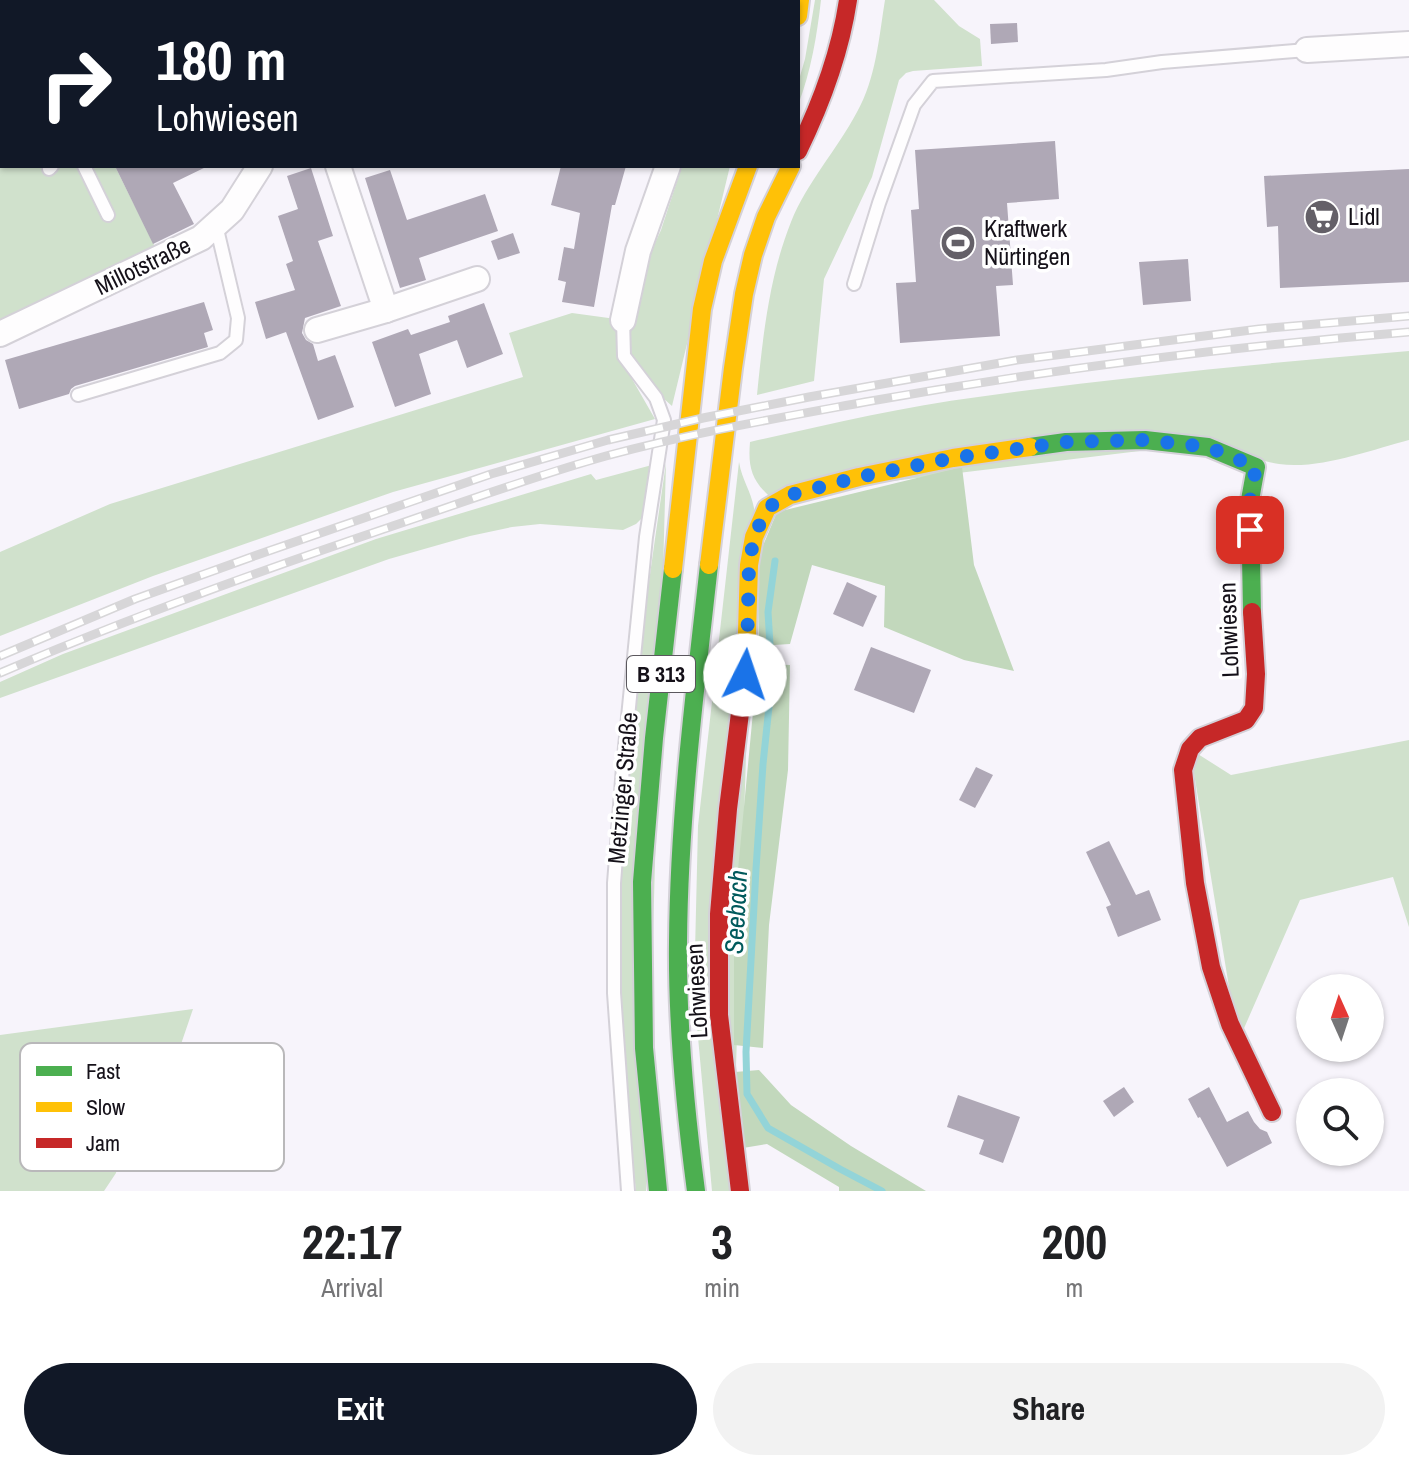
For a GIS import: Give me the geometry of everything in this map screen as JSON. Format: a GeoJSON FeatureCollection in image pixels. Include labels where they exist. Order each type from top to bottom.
{"type":"FeatureCollection","features":[{"type":"Feature","properties":{"kind":"main road"},"geometry":{"type":"LineString","coordinates":[[800,147],[831,78],[848,1]]}},
{"type":"Feature","properties":{"kind":"main road","name":"Metzinger Straße"},"geometry":{"type":"LineString","coordinates":[[658,1191],[646,1078],[642,988],[642,882],[651,762],[702,309],[713,261],[747,168]]}},
{"type":"Feature","properties":{"kind":"main road","name":"B 313"},"geometry":{"type":"LineString","coordinates":[[696,1191],[685,1095],[678,979],[679,885],[687,774],[701,625],[739,321],[756,246],[767,214],[790,168]]}},
{"type":"Feature","properties":{"kind":"main road","name":"Lohwiesen"},"geometry":{"type":"LineString","coordinates":[[740,1191],[719,1015],[718,940],[728,809],[747,654],[749,565],[754,537],[767,508],[790,495],[953,458],[1066,442],[1145,440],[1208,447],[1256,467],[1250,500],[1256,674],[1254,708],[1246,720],[1200,738],[1190,749],[1183,770],[1198,907],[1207,950],[1220,997],[1238,1042],[1272,1112]]}},
{"type":"Feature","properties":{"kind":"street"},"geometry":{"type":"LineString","coordinates":[[1307,50],[1409,44]]}},
{"type":"Feature","properties":{"kind":"street","name":"Millotstraße"},"geometry":{"type":"LineString","coordinates":[[0,334],[201,238],[232,210],[259,168]]}},
{"type":"Feature","properties":{"kind":"street"},"geometry":{"type":"LineString","coordinates":[[339,168],[386,310]]}},
{"type":"Feature","properties":{"kind":"street","name":"Metzinger Straße"},"geometry":{"type":"LineString","coordinates":[[623,320],[638,251],[667,168]]}},
{"type":"Feature","properties":{"kind":"street"},"geometry":{"type":"LineString","coordinates":[[317,330],[477,279]]}},
{"type":"Feature","properties":{"kind":"lane"},"geometry":{"type":"LineString","coordinates":[[854,284],[914,105],[933,81],[1106,70],[1162,62],[1307,50]]}},
{"type":"Feature","properties":{"kind":"lane"},"geometry":{"type":"LineString","coordinates":[[85,168],[108,215]]}},
{"type":"Feature","properties":{"kind":"lane"},"geometry":{"type":"LineString","coordinates":[[78,395],[220,353],[236,340],[238,318],[216,225]]}},
{"type":"Feature","properties":{"kind":"lane","name":"Metzinger Straße"},"geometry":{"type":"LineString","coordinates":[[623,320],[624,356],[656,398],[664,420],[646,537],[614,883],[614,993],[628,1191]]}},
{"type":"Feature","properties":{"kind":"green space"},"geometry":{"type":"Polygon","coordinates":[[[815,0],[821,0],[807,80],[800,99],[800,76],[815,0]]]}},
{"type":"Feature","properties":{"kind":"green space"},"geometry":{"type":"Polygon","coordinates":[[[885,0],[934,0],[959,26],[980,39],[982,66],[913,71],[899,80],[872,177],[824,279],[814,381],[757,395],[768,307],[783,243],[805,193],[849,126],[869,86],[885,0]]]}},
{"type":"Feature","properties":{"kind":"green space"},"geometry":{"type":"Polygon","coordinates":[[[0,168],[116,168],[155,247],[0,323],[0,168]]]}},
{"type":"Feature","properties":{"kind":"green space"},"geometry":{"type":"Polygon","coordinates":[[[681,168],[730,168],[672,406],[653,389],[632,358],[629,331],[635,287],[661,230],[681,168]]]}},
{"type":"Feature","properties":{"kind":"green space"},"geometry":{"type":"Polygon","coordinates":[[[572,313],[616,319],[620,358],[655,419],[393,492],[153,576],[0,636],[0,552],[110,504],[523,377],[509,333],[572,313]]]}},
{"type":"Feature","properties":{"kind":"green space"},"geometry":{"type":"Polygon","coordinates":[[[1409,351],[1409,440],[1327,462],[1279,464],[1214,442],[769,496],[758,484],[750,465],[750,442],[921,406],[1139,377],[1409,351]]]}},
{"type":"Feature","properties":{"kind":"green space"},"geometry":{"type":"Polygon","coordinates":[[[739,462],[754,508],[732,1191],[712,1191],[694,993],[698,826],[739,462]]]}},
{"type":"Feature","properties":{"kind":"green space"},"geometry":{"type":"Polygon","coordinates":[[[666,463],[646,1191],[636,1191],[622,1036],[623,828],[644,619],[666,463]]]}},
{"type":"Feature","properties":{"kind":"green space"},"geometry":{"type":"Polygon","coordinates":[[[652,465],[645,515],[623,530],[540,524],[470,536],[389,559],[0,698],[0,682],[63,654],[376,539],[591,474],[596,480],[652,465]]]}},
{"type":"Feature","properties":{"kind":"green space"},"geometry":{"type":"Polygon","coordinates":[[[962,467],[974,565],[1014,671],[964,660],[884,627],[885,586],[812,565],[790,644],[759,646],[757,560],[777,512],[962,467]]]}},
{"type":"Feature","properties":{"kind":"green space"},"geometry":{"type":"Polygon","coordinates":[[[767,664],[790,665],[788,770],[769,925],[763,1048],[734,1045],[734,912],[757,670],[767,664]]]}},
{"type":"Feature","properties":{"kind":"green space"},"geometry":{"type":"Polygon","coordinates":[[[1409,740],[1409,927],[1393,877],[1300,900],[1238,1042],[1190,749],[1231,775],[1409,740]]]}},
{"type":"Feature","properties":{"kind":"green space"},"geometry":{"type":"Polygon","coordinates":[[[193,1009],[181,1043],[20,1043],[20,1171],[116,1171],[104,1191],[0,1191],[0,1035],[193,1009]]]}},
{"type":"Feature","properties":{"kind":"green space"},"geometry":{"type":"Polygon","coordinates":[[[759,1070],[791,1105],[926,1191],[839,1191],[839,1187],[767,1144],[743,1148],[735,1072],[759,1070]]]}},
{"type":"Feature","properties":{"kind":"building"},"geometry":{"type":"Polygon","coordinates":[[[1017,23],[1018,42],[991,44],[990,24],[1017,23]]]}},
{"type":"Feature","properties":{"kind":"building"},"geometry":{"type":"Polygon","coordinates":[[[1055,141],[1059,199],[1007,203],[1013,285],[996,286],[1000,336],[900,343],[896,283],[916,282],[911,210],[919,209],[915,150],[1055,141]]]}},
{"type":"Feature","properties":{"kind":"building"},"geometry":{"type":"Polygon","coordinates":[[[116,168],[204,168],[173,183],[194,224],[153,244],[116,168]]]}},
{"type":"Feature","properties":{"kind":"building"},"geometry":{"type":"Polygon","coordinates":[[[311,168],[333,236],[318,241],[341,306],[305,318],[302,333],[313,344],[318,361],[335,355],[354,407],[318,420],[286,332],[266,339],[255,302],[295,290],[286,264],[293,261],[278,216],[298,209],[287,176],[311,168]]]}},
{"type":"Feature","properties":{"kind":"building"},"geometry":{"type":"Polygon","coordinates":[[[560,168],[625,168],[615,205],[612,205],[594,307],[562,302],[566,282],[558,280],[564,247],[574,249],[580,213],[551,205],[560,168]]]}},
{"type":"Feature","properties":{"kind":"building"},"geometry":{"type":"Polygon","coordinates":[[[1409,169],[1409,282],[1280,288],[1278,226],[1267,227],[1264,176],[1409,169]]]}},
{"type":"Feature","properties":{"kind":"building"},"geometry":{"type":"Polygon","coordinates":[[[390,170],[407,220],[485,194],[498,231],[419,258],[426,280],[400,288],[365,178],[390,170]]]}},
{"type":"Feature","properties":{"kind":"building"},"geometry":{"type":"Polygon","coordinates":[[[513,233],[520,253],[498,260],[491,241],[513,233]]]}},
{"type":"Feature","properties":{"kind":"building"},"geometry":{"type":"Polygon","coordinates":[[[1188,259],[1191,301],[1143,305],[1139,262],[1188,259]]]}},
{"type":"Feature","properties":{"kind":"building"},"geometry":{"type":"Polygon","coordinates":[[[204,302],[213,330],[204,333],[208,347],[75,386],[69,394],[19,409],[5,360],[204,302]]]}},
{"type":"Feature","properties":{"kind":"building"},"geometry":{"type":"Polygon","coordinates":[[[484,303],[503,354],[467,368],[457,340],[419,354],[431,394],[395,407],[372,342],[408,329],[411,335],[450,322],[448,316],[484,303]]]}},
{"type":"Feature","properties":{"kind":"building"},"geometry":{"type":"Polygon","coordinates":[[[847,582],[877,596],[863,627],[833,614],[847,582]]]}},
{"type":"Feature","properties":{"kind":"building"},"geometry":{"type":"Polygon","coordinates":[[[871,647],[931,670],[914,713],[854,690],[871,647]]]}},
{"type":"Feature","properties":{"kind":"building"},"geometry":{"type":"Polygon","coordinates":[[[976,767],[993,775],[975,808],[959,800],[976,767]]]}},
{"type":"Feature","properties":{"kind":"building"},"geometry":{"type":"Polygon","coordinates":[[[1109,841],[1136,895],[1149,890],[1161,920],[1118,937],[1106,907],[1111,905],[1086,852],[1109,841]]]}},
{"type":"Feature","properties":{"kind":"building"},"geometry":{"type":"Polygon","coordinates":[[[1124,1087],[1134,1102],[1114,1117],[1103,1101],[1124,1087]]]}},
{"type":"Feature","properties":{"kind":"building"},"geometry":{"type":"Polygon","coordinates":[[[1209,1087],[1227,1122],[1248,1111],[1260,1129],[1267,1132],[1272,1143],[1227,1167],[1188,1099],[1209,1087]]]}},
{"type":"Feature","properties":{"kind":"building"},"geometry":{"type":"Polygon","coordinates":[[[958,1095],[1020,1117],[1003,1163],[979,1154],[984,1140],[947,1127],[958,1095]]]}},
{"type":"Feature","properties":{"kind":"waterway","name":"Seebach"},"geometry":{"type":"LineString","coordinates":[[775,561],[768,612],[772,678],[756,869],[746,1052],[747,1094],[768,1128],[882,1191]]}},
{"type":"Feature","properties":{"kind":"railway"},"geometry":{"type":"LineString","coordinates":[[0,656],[135,599],[257,555],[491,474],[608,440],[809,397],[1017,360],[1259,329],[1409,316]]}},
{"type":"Feature","properties":{"kind":"railway"},"geometry":{"type":"LineString","coordinates":[[0,673],[143,615],[287,562],[522,482],[638,448],[767,420],[1000,380],[1204,352],[1409,332]]}},
{"type":"Feature","properties":{"kind":"traffic: fast"},"geometry":{"type":"LineString","coordinates":[[1030,447],[1066,442],[1145,440],[1208,447],[1256,467],[1250,500],[1252,612]]}},
{"type":"Feature","properties":{"kind":"traffic: fast"},"geometry":{"type":"LineString","coordinates":[[696,1191],[682,1066],[678,942],[685,800],[709,565]]}},
{"type":"Feature","properties":{"kind":"traffic: fast"},"geometry":{"type":"LineString","coordinates":[[658,1191],[644,1048],[642,882],[673,569]]}},
{"type":"Feature","properties":{"kind":"traffic: slow"},"geometry":{"type":"LineString","coordinates":[[673,569],[702,309],[713,261],[747,168]]}},
{"type":"Feature","properties":{"kind":"traffic: slow"},"geometry":{"type":"LineString","coordinates":[[709,565],[744,294],[766,217],[790,168]]}},
{"type":"Feature","properties":{"kind":"traffic: slow"},"geometry":{"type":"LineString","coordinates":[[746,665],[749,565],[754,537],[767,508],[790,495],[859,477],[953,458],[1030,447]]}},
{"type":"Feature","properties":{"kind":"traffic: jam"},"geometry":{"type":"LineString","coordinates":[[800,147],[829,77],[848,0]]}},
{"type":"Feature","properties":{"kind":"traffic: jam"},"geometry":{"type":"LineString","coordinates":[[1252,612],[1256,674],[1254,708],[1246,720],[1200,738],[1190,749],[1183,770],[1195,883],[1211,967],[1230,1024],[1272,1112]]}},
{"type":"Feature","properties":{"kind":"traffic: jam"},"geometry":{"type":"LineString","coordinates":[[740,1191],[719,1015],[719,914],[746,665]]}},
{"type":"Feature","properties":{"kind":"place","name":"Lidl"},"geometry":{"type":"Point","coordinates":[1322,217]}},
{"type":"Feature","properties":{"kind":"place","name":"Kraftwerk Nürtingen"},"geometry":{"type":"Point","coordinates":[958,243]}},
{"type":"Feature","properties":{"kind":"route"},"geometry":{"type":"LineString","coordinates":[[745,675],[749,565],[754,537],[767,508],[790,495],[953,458],[1066,442],[1145,440],[1208,447],[1256,467],[1250,500],[1250,530]]}}]}
